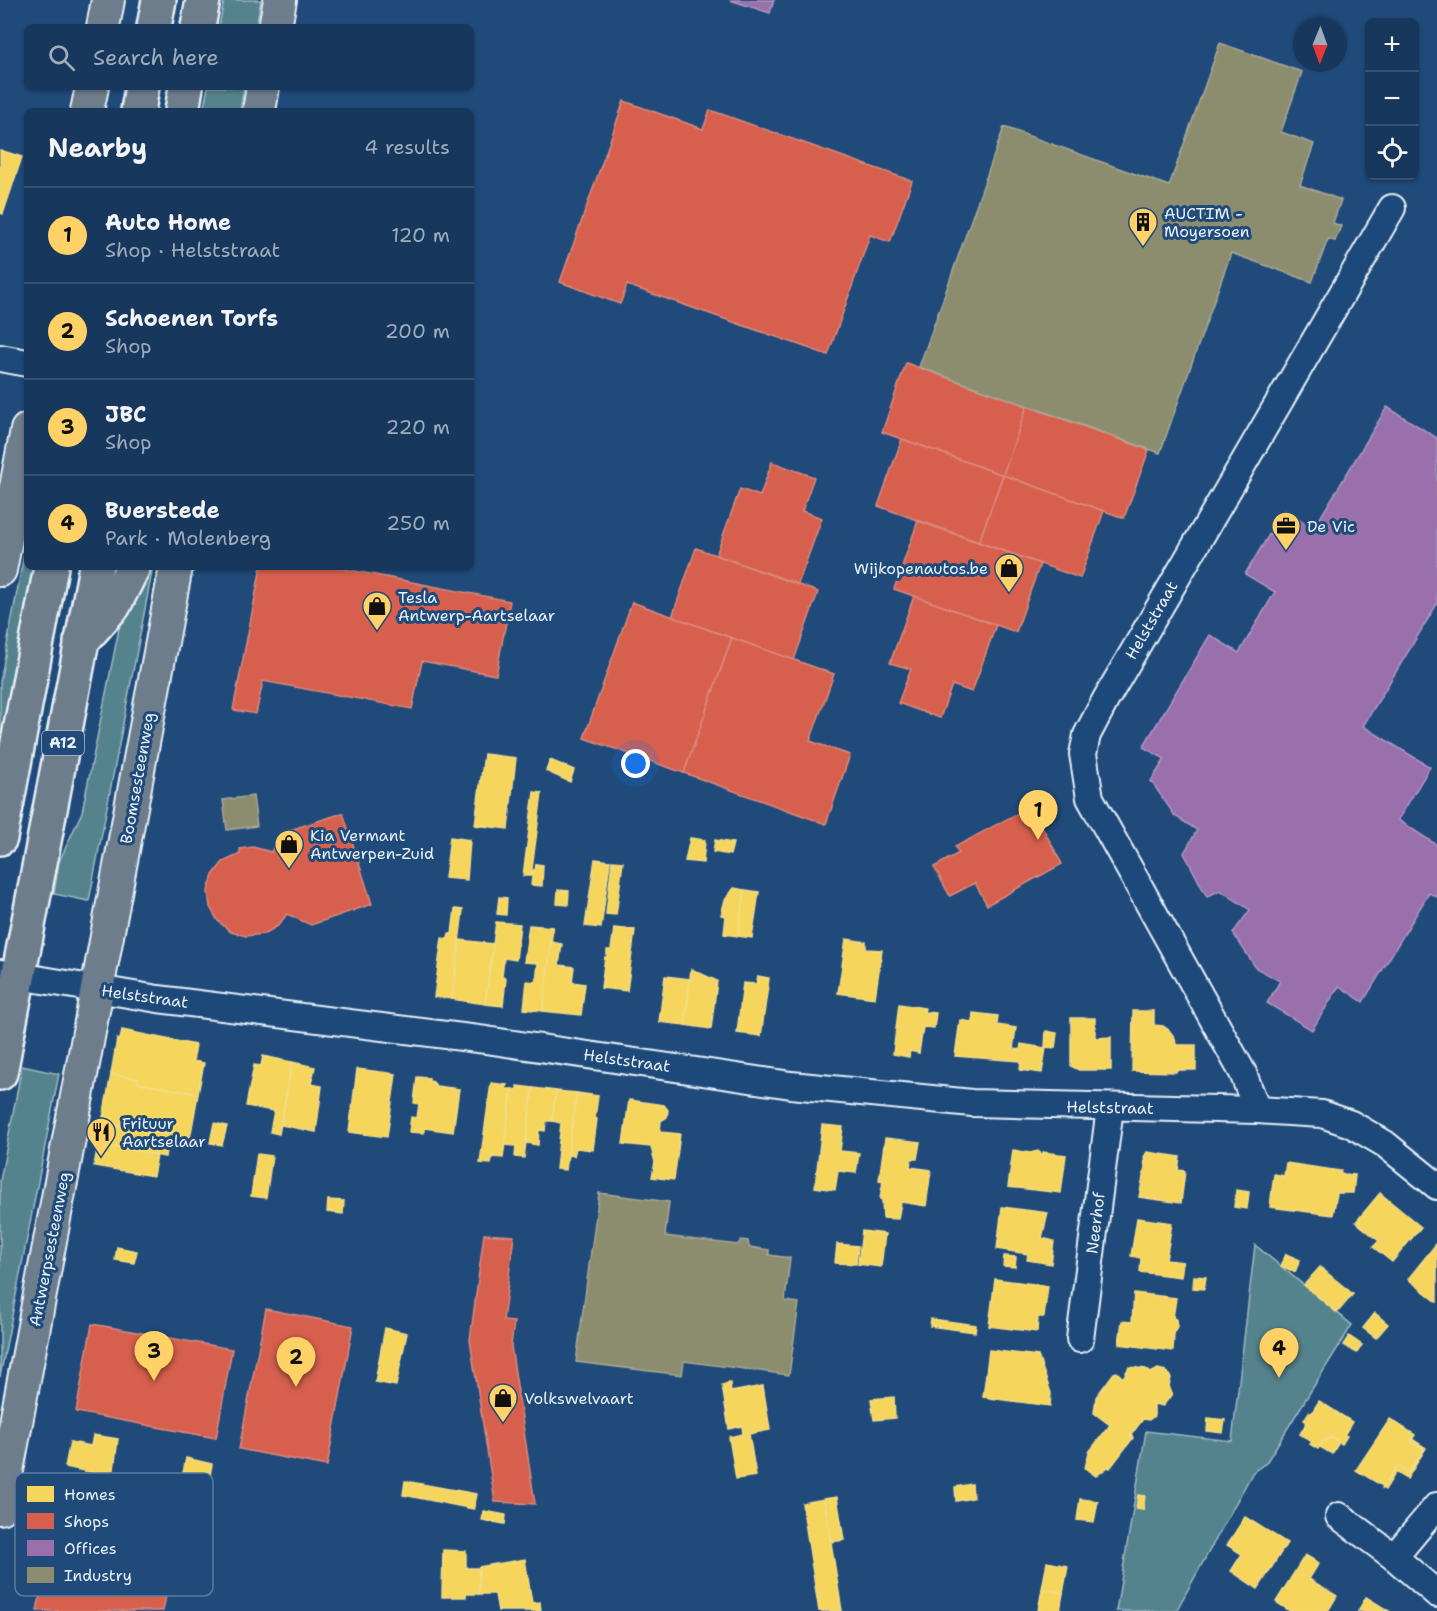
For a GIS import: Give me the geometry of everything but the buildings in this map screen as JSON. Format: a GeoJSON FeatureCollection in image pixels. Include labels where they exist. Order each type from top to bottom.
{"type":"FeatureCollection","features":[{"type":"Feature","properties":{"kind":"highway"},"geometry":{"type":"LineString","coordinates":[[155,24],[159,0]]}},
{"type":"Feature","properties":{"kind":"highway"},"geometry":{"type":"LineString","coordinates":[[199,24],[203,0]]}},
{"type":"Feature","properties":{"kind":"highway"},"geometry":{"type":"LineString","coordinates":[[138,108],[142,90]]}},
{"type":"Feature","properties":{"kind":"highway"},"geometry":{"type":"LineString","coordinates":[[182,108],[186,90]]}},
{"type":"Feature","properties":{"kind":"highway","name":"A12"},"geometry":{"type":"LineString","coordinates":[[0,838],[50,570]]}},
{"type":"Feature","properties":{"kind":"highway","name":"A12"},"geometry":{"type":"LineString","coordinates":[[0,1072],[10,974],[95,570]]}},
{"type":"Feature","properties":{"kind":"highway"},"geometry":{"type":"LineString","coordinates":[[81,642],[114,605],[132,570]]}},
{"type":"Feature","properties":{"kind":"main road"},"geometry":{"type":"LineString","coordinates":[[104,24],[108,0]]}},
{"type":"Feature","properties":{"kind":"main road"},"geometry":{"type":"LineString","coordinates":[[276,24],[280,0]]}},
{"type":"Feature","properties":{"kind":"main road"},"geometry":{"type":"LineString","coordinates":[[88,108],[91,90]]}},
{"type":"Feature","properties":{"kind":"main road"},"geometry":{"type":"LineString","coordinates":[[260,108],[262,90]]}},
{"type":"Feature","properties":{"kind":"main road"},"geometry":{"type":"LineString","coordinates":[[0,570],[24,446]]}},
{"type":"Feature","properties":{"kind":"main road","name":"Boomsesteenweg"},"geometry":{"type":"LineString","coordinates":[[98,990],[175,570]]}},
{"type":"Feature","properties":{"kind":"main road","name":"Antwerpsesteenweg"},"geometry":{"type":"LineString","coordinates":[[0,1508],[98,990]]}},
{"type":"Feature","properties":{"kind":"street","name":"Helststraat"},"geometry":{"type":"LineString","coordinates":[[1257,1110],[1243,1073],[1090,798],[1083,754],[1087,735],[1106,699],[1392,208]]}},
{"type":"Feature","properties":{"kind":"street"},"geometry":{"type":"LineString","coordinates":[[0,358],[24,362]]}},
{"type":"Feature","properties":{"kind":"street","name":"Helststraat"},"geometry":{"type":"LineString","coordinates":[[10,974],[98,990],[486,1040],[791,1085],[972,1103],[1257,1110],[1322,1114],[1351,1124],[1385,1144],[1437,1186]]}},
{"type":"Feature","properties":{"kind":"street","name":"Neerhof"},"geometry":{"type":"LineString","coordinates":[[1080,1339],[1110,1108]]}},
{"type":"Feature","properties":{"kind":"street"},"geometry":{"type":"LineString","coordinates":[[1394,1557],[1437,1506]]}},
{"type":"Feature","properties":{"kind":"street"},"geometry":{"type":"LineString","coordinates":[[1338,1516],[1394,1557],[1437,1594]]}},
{"type":"Feature","properties":{"kind":"green space"},"geometry":{"type":"Polygon","coordinates":[[[224,0],[261,0],[257,24],[220,24],[224,0]]]}},
{"type":"Feature","properties":{"kind":"green space"},"geometry":{"type":"Polygon","coordinates":[[[207,90],[244,90],[240,108],[204,108],[207,90]]]}},
{"type":"Feature","properties":{"kind":"green space"},"geometry":{"type":"Polygon","coordinates":[[[24,555],[24,570],[32,570],[0,745],[0,682],[24,555]]]}},
{"type":"Feature","properties":{"kind":"green space"},"geometry":{"type":"Polygon","coordinates":[[[141,570],[152,570],[89,901],[54,894],[59,862],[82,812],[124,604],[141,570]]]}},
{"type":"Feature","properties":{"kind":"green space"},"geometry":{"type":"Polygon","coordinates":[[[22,1066],[59,1074],[0,1377],[0,1181],[22,1066]]]}},
{"type":"Feature","properties":{"kind":"green space"},"geometry":{"type":"Polygon","coordinates":[[[1255,1245],[1352,1325],[1266,1463],[1253,1472],[1176,1611],[1116,1611],[1146,1431],[1232,1441],[1255,1245]]]}},
{"type":"Feature","properties":{"kind":"place","name":"AUCTIM - Moyersoen"},"geometry":{"type":"Point","coordinates":[1143,248]}},
{"type":"Feature","properties":{"kind":"place","name":"De Vic"},"geometry":{"type":"Point","coordinates":[1286,552]}},
{"type":"Feature","properties":{"kind":"place","name":"Wijkopenautos.be"},"geometry":{"type":"Point","coordinates":[1009,594]}},
{"type":"Feature","properties":{"kind":"place","name":"Tesla Antwerp-Aartselaar"},"geometry":{"type":"Point","coordinates":[377,632]}},
{"type":"Feature","properties":{"kind":"place","name":"Auto Home"},"geometry":{"type":"Point","coordinates":[1038,840]}},
{"type":"Feature","properties":{"kind":"place","name":"Kia Vermant Antwerpen-Zuid"},"geometry":{"type":"Point","coordinates":[289,870]}},
{"type":"Feature","properties":{"kind":"place","name":"Frituur Aartselaar"},"geometry":{"type":"Point","coordinates":[101,1158]}},
{"type":"Feature","properties":{"kind":"place","name":"Buerstede"},"geometry":{"type":"Point","coordinates":[1279,1378]}},
{"type":"Feature","properties":{"kind":"place","name":"JBC"},"geometry":{"type":"Point","coordinates":[154,1381]}},
{"type":"Feature","properties":{"kind":"place","name":"Schoenen Torfs"},"geometry":{"type":"Point","coordinates":[296,1387]}},
{"type":"Feature","properties":{"kind":"place","name":"Volkswelvaart"},"geometry":{"type":"Point","coordinates":[503,1424]}}]}
